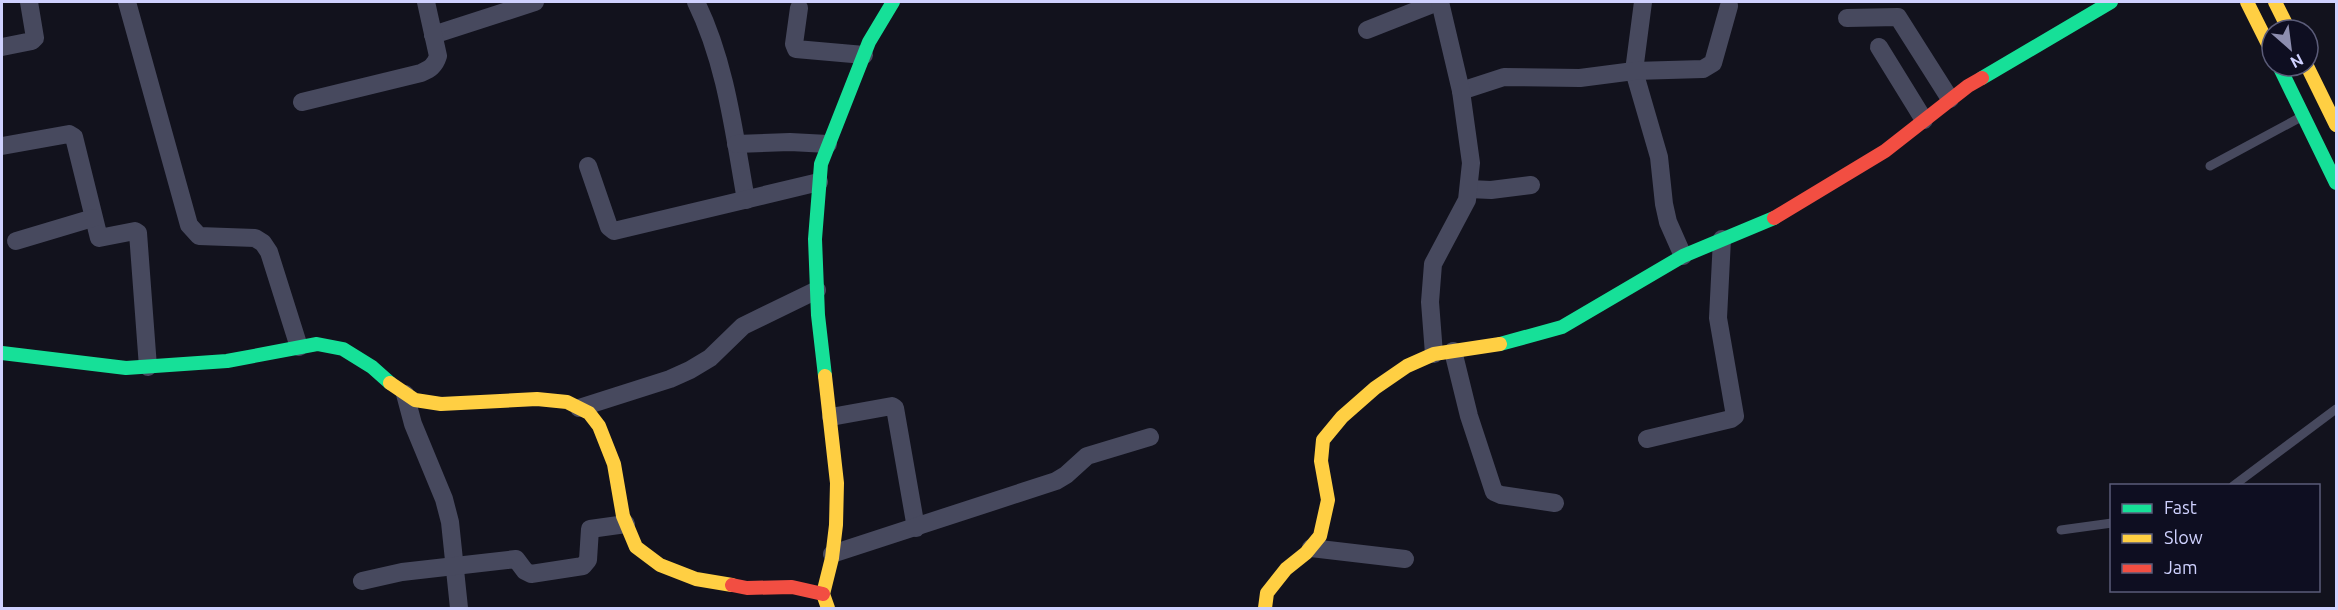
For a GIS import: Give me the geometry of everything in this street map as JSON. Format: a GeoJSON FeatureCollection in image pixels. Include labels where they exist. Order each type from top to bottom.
{"type":"FeatureCollection","features":[{"type":"Feature","properties":{"kind":"street"},"geometry":{"type":"LineString","coordinates":[[2,47],[27,43],[35,38],[29,2]]}},
{"type":"Feature","properties":{"kind":"street"},"geometry":{"type":"LineString","coordinates":[[127,2],[189,225],[199,237],[255,238],[263,243],[269,252],[299,347]]}},
{"type":"Feature","properties":{"kind":"street"},"geometry":{"type":"LineString","coordinates":[[302,102],[421,73],[430,68],[436,63],[438,56],[426,2]]}},
{"type":"Feature","properties":{"kind":"street"},"geometry":{"type":"LineString","coordinates":[[433,35],[535,2]]}},
{"type":"Feature","properties":{"kind":"street"},"geometry":{"type":"LineString","coordinates":[[696,2],[715,49],[746,200]]}},
{"type":"Feature","properties":{"kind":"street"},"geometry":{"type":"LineString","coordinates":[[828,609],[823,594],[836,525],[837,483],[818,315],[815,238],[819,182],[821,164],[828,144],[864,55],[893,2]]}},
{"type":"Feature","properties":{"kind":"street"},"geometry":{"type":"LineString","coordinates":[[1367,30],[1415,6],[1439,2],[1461,91],[1471,163],[1469,189],[1467,200],[1433,264],[1430,302],[1434,354]]}},
{"type":"Feature","properties":{"kind":"street"},"geometry":{"type":"LineString","coordinates":[[1643,2],[1634,71],[1659,157],[1664,204],[1683,256]]}},
{"type":"Feature","properties":{"kind":"street"},"geometry":{"type":"LineString","coordinates":[[1265,609],[1268,593],[1286,568],[1311,548],[1320,536],[1328,500],[1321,461],[1323,440],[1342,417],[1375,388],[1407,366],[1434,354],[1500,344],[1562,327],[1683,256],[1783,214],[1884,151],[1968,86],[2111,2]]}},
{"type":"Feature","properties":{"kind":"street"},"geometry":{"type":"LineString","coordinates":[[2247,2],[2260,28]]}},
{"type":"Feature","properties":{"kind":"street"},"geometry":{"type":"LineString","coordinates":[[2276,2],[2283,18]]}},
{"type":"Feature","properties":{"kind":"street"},"geometry":{"type":"LineString","coordinates":[[1461,91],[1504,76],[1580,78],[1634,71],[1703,69],[1713,63],[1729,6]]}},
{"type":"Feature","properties":{"kind":"street"},"geometry":{"type":"LineString","coordinates":[[799,8],[794,44],[796,49],[864,55]]}},
{"type":"Feature","properties":{"kind":"street"},"geometry":{"type":"LineString","coordinates":[[1846,18],[1898,17],[1950,99]]}},
{"type":"Feature","properties":{"kind":"street"},"geometry":{"type":"LineString","coordinates":[[1879,48],[1924,120]]}},
{"type":"Feature","properties":{"kind":"street"},"geometry":{"type":"LineString","coordinates":[[2285,78],[2337,183]]}},
{"type":"Feature","properties":{"kind":"street"},"geometry":{"type":"LineString","coordinates":[[2315,78],[2325,92],[2337,125]]}},
{"type":"Feature","properties":{"kind":"street"},"geometry":{"type":"LineString","coordinates":[[2,146],[69,134],[74,137],[99,238],[135,231],[140,237],[148,366]]}},
{"type":"Feature","properties":{"kind":"street"},"geometry":{"type":"LineString","coordinates":[[736,144],[790,142],[828,144]]}},
{"type":"Feature","properties":{"kind":"street"},"geometry":{"type":"LineString","coordinates":[[588,166],[609,227],[614,231],[819,182]]}},
{"type":"Feature","properties":{"kind":"street"},"geometry":{"type":"LineString","coordinates":[[1469,189],[1491,190],[1531,185]]}},
{"type":"Feature","properties":{"kind":"street"},"geometry":{"type":"LineString","coordinates":[[16,241],[93,218]]}},
{"type":"Feature","properties":{"kind":"street"},"geometry":{"type":"LineString","coordinates":[[1647,439],[1731,419],[1735,416],[1718,318],[1722,239]]}},
{"type":"Feature","properties":{"kind":"street"},"geometry":{"type":"LineString","coordinates":[[579,408],[670,379],[690,370],[710,358],[743,326],[817,290]]}},
{"type":"Feature","properties":{"kind":"street"},"geometry":{"type":"LineString","coordinates":[[2,353],[126,368],[227,361],[317,344],[343,349],[372,367],[415,400],[441,404],[537,399],[567,402],[589,413],[599,426],[614,464],[622,516],[636,547],[660,565],[696,579],[747,588],[792,588],[823,594]]}},
{"type":"Feature","properties":{"kind":"street"},"geometry":{"type":"LineString","coordinates":[[1453,351],[1469,417],[1494,492],[1555,503]]}},
{"type":"Feature","properties":{"kind":"street"},"geometry":{"type":"LineString","coordinates":[[405,394],[418,438],[444,499],[450,522],[459,609]]}},
{"type":"Feature","properties":{"kind":"street"},"geometry":{"type":"LineString","coordinates":[[831,417],[892,406],[895,408],[916,528]]}},
{"type":"Feature","properties":{"kind":"street"},"geometry":{"type":"LineString","coordinates":[[832,554],[1056,481],[1087,456],[1150,436]]}},
{"type":"Feature","properties":{"kind":"street"},"geometry":{"type":"LineString","coordinates":[[362,581],[402,572],[516,559],[525,571],[531,574],[583,566],[588,560],[590,529],[626,524]]}},
{"type":"Feature","properties":{"kind":"street"},"geometry":{"type":"LineString","coordinates":[[1311,548],[1405,559]]}},
{"type":"Feature","properties":{"kind":"lane"},"geometry":{"type":"LineString","coordinates":[[2210,166],[2303,116]]}},
{"type":"Feature","properties":{"kind":"lane"},"geometry":{"type":"LineString","coordinates":[[2236,484],[2337,409]]}},
{"type":"Feature","properties":{"kind":"lane"},"geometry":{"type":"LineString","coordinates":[[2061,530],[2110,522]]}},
{"type":"Feature","properties":{"kind":"traffic: fast"},"geometry":{"type":"LineString","coordinates":[[825,376],[818,315],[815,239],[821,164],[869,42],[893,2]]}},
{"type":"Feature","properties":{"kind":"traffic: fast"},"geometry":{"type":"LineString","coordinates":[[1982,78],[2111,2]]}},
{"type":"Feature","properties":{"kind":"traffic: fast"},"geometry":{"type":"LineString","coordinates":[[2285,78],[2336,183]]}},
{"type":"Feature","properties":{"kind":"traffic: fast"},"geometry":{"type":"LineString","coordinates":[[1500,344],[1562,327],[1683,256],[1774,218]]}},
{"type":"Feature","properties":{"kind":"traffic: fast"},"geometry":{"type":"LineString","coordinates":[[2,353],[126,368],[227,361],[317,344],[343,349],[372,367],[390,383]]}},
{"type":"Feature","properties":{"kind":"traffic: slow"},"geometry":{"type":"LineString","coordinates":[[2247,2],[2260,28]]}},
{"type":"Feature","properties":{"kind":"traffic: slow"},"geometry":{"type":"LineString","coordinates":[[2275,2],[2283,18]]}},
{"type":"Feature","properties":{"kind":"traffic: slow"},"geometry":{"type":"LineString","coordinates":[[2313,78],[2336,125]]}},
{"type":"Feature","properties":{"kind":"traffic: slow"},"geometry":{"type":"LineString","coordinates":[[1265,608],[1267,593],[1286,569],[1306,553],[1320,536],[1328,500],[1321,461],[1323,440],[1342,417],[1375,388],[1407,366],[1434,354],[1500,344]]}},
{"type":"Feature","properties":{"kind":"traffic: slow"},"geometry":{"type":"LineString","coordinates":[[825,376],[837,483],[832,558],[823,594],[828,608]]}},
{"type":"Feature","properties":{"kind":"traffic: slow"},"geometry":{"type":"LineString","coordinates":[[390,383],[415,400],[441,404],[537,399],[567,402],[589,413],[599,426],[614,464],[623,516],[636,547],[660,565],[696,579],[732,585]]}},
{"type":"Feature","properties":{"kind":"traffic: jam"},"geometry":{"type":"LineString","coordinates":[[1774,218],[1885,151],[1968,86],[1982,78]]}},
{"type":"Feature","properties":{"kind":"traffic: jam"},"geometry":{"type":"LineString","coordinates":[[732,585],[747,588],[792,587],[823,594]]}}]}
